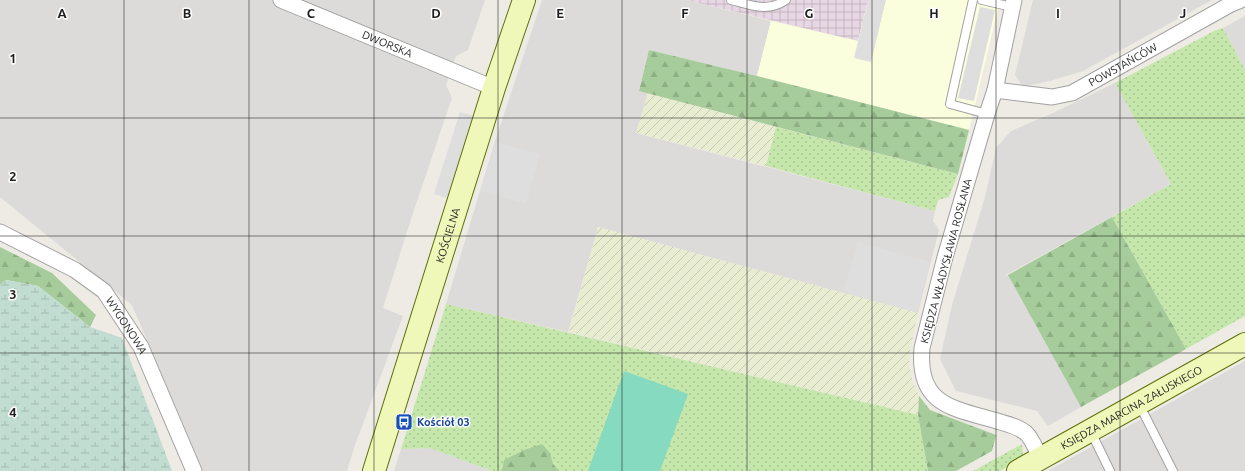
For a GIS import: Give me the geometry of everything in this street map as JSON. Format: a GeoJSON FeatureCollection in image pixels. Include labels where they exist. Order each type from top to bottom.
{"type":"FeatureCollection","features":[{"type":"Feature","properties":{"kind":"street","name":"DWORSKA"},"geometry":{"type":"LineString","coordinates":[[280,0],[494,88]]}},
{"type":"Feature","properties":{"kind":"street","name":"KOŚCIELNA"},"geometry":{"type":"LineString","coordinates":[[374,471],[494,88],[524,0]]}},
{"type":"Feature","properties":{"kind":"street","name":"POWSTAŃCÓW"},"geometry":{"type":"LineString","coordinates":[[995,90],[1052,97],[1072,93],[1231,4],[1241,0]]}},
{"type":"Feature","properties":{"kind":"street","name":"KSIĘDZA WŁADYSŁAWA ROSŁANA"},"geometry":{"type":"LineString","coordinates":[[1013,3],[995,90],[945,257],[922,348],[921,361],[926,385],[934,397],[955,409],[1012,425],[1028,434],[1041,458]]}},
{"type":"Feature","properties":{"kind":"street","name":"WYGONOWA"},"geometry":{"type":"LineString","coordinates":[[0,232],[75,270],[104,290],[141,348],[194,471]]}},
{"type":"Feature","properties":{"kind":"street","name":"KSIĘDZA MARCINA ZAŁUSKIEGO"},"geometry":{"type":"LineString","coordinates":[[1018,471],[1245,344]]}},
{"type":"Feature","properties":{"kind":"lane"},"geometry":{"type":"LineString","coordinates":[[731,0],[766,8],[772,7],[786,0]]}},
{"type":"Feature","properties":{"kind":"lane"},"geometry":{"type":"LineString","coordinates":[[974,0],[950,104],[987,114]]}},
{"type":"Feature","properties":{"kind":"lane"},"geometry":{"type":"LineString","coordinates":[[982,0],[1013,3]]}},
{"type":"Feature","properties":{"kind":"lane"},"geometry":{"type":"LineString","coordinates":[[1138,404],[1173,471]]}},
{"type":"Feature","properties":{"kind":"lane"},"geometry":{"type":"LineString","coordinates":[[1090,430],[1110,471]]}},
{"type":"Feature","properties":{"kind":"shaded area"},"geometry":{"type":"Polygon","coordinates":[[[0,0],[485,0],[468,50],[456,56],[446,85],[452,98],[383,308],[403,316],[355,445],[347,471],[203,471],[132,305],[0,197],[0,0]]]}},
{"type":"Feature","properties":{"kind":"shaded area"},"geometry":{"type":"Polygon","coordinates":[[[542,0],[686,0],[771,21],[757,76],[649,50],[639,91],[648,93],[636,133],[935,211],[933,221],[939,230],[918,313],[598,227],[568,332],[446,304],[495,141],[542,0]]]}},
{"type":"Feature","properties":{"kind":"shaded area"},"geometry":{"type":"Polygon","coordinates":[[[686,0],[868,0],[858,41],[686,0]]]}},
{"type":"Feature","properties":{"kind":"shaded area"},"geometry":{"type":"Polygon","coordinates":[[[868,0],[1000,0],[969,130],[757,76],[771,21],[858,41],[868,0]]]}},
{"type":"Feature","properties":{"kind":"shaded area"},"geometry":{"type":"Polygon","coordinates":[[[868,0],[886,0],[871,62],[854,58],[868,0]]]}},
{"type":"Feature","properties":{"kind":"shaded area"},"geometry":{"type":"Polygon","coordinates":[[[1033,0],[1212,0],[1083,71],[1050,81],[1026,86],[1021,84],[1015,75],[1033,0]]]}},
{"type":"Feature","properties":{"kind":"shaded area"},"geometry":{"type":"Polygon","coordinates":[[[980,7],[995,10],[974,101],[958,98],[980,7]]]}},
{"type":"Feature","properties":{"kind":"shaded area"},"geometry":{"type":"Polygon","coordinates":[[[1245,16],[1245,70],[1223,28],[1245,16]]]}},
{"type":"Feature","properties":{"kind":"shaded area"},"geometry":{"type":"Polygon","coordinates":[[[1115,83],[1171,184],[1004,276],[1008,275],[1081,407],[1048,426],[1037,411],[956,391],[940,359],[952,305],[985,197],[996,148],[1011,131],[1053,113],[1115,83]]]}},
{"type":"Feature","properties":{"kind":"shaded area"},"geometry":{"type":"Polygon","coordinates":[[[648,93],[776,127],[766,166],[636,133],[648,93]]]}},
{"type":"Feature","properties":{"kind":"shaded area"},"geometry":{"type":"Polygon","coordinates":[[[460,112],[474,116],[447,198],[434,194],[460,112]]]}},
{"type":"Feature","properties":{"kind":"shaded area"},"geometry":{"type":"Polygon","coordinates":[[[496,142],[540,154],[526,204],[481,191],[496,142]]]}},
{"type":"Feature","properties":{"kind":"shaded area"},"geometry":{"type":"Polygon","coordinates":[[[598,227],[918,313],[910,350],[909,365],[913,382],[919,396],[918,415],[569,332],[598,227]]]}},
{"type":"Feature","properties":{"kind":"shaded area"},"geometry":{"type":"Polygon","coordinates":[[[858,242],[930,262],[917,312],[843,292],[858,242]]]}},
{"type":"Feature","properties":{"kind":"shaded area"},"geometry":{"type":"Polygon","coordinates":[[[1245,361],[1245,471],[1048,471],[1057,466],[1245,361]]]}},
{"type":"Feature","properties":{"kind":"shaded area"},"geometry":{"type":"Polygon","coordinates":[[[430,448],[492,471],[394,471],[401,449],[430,448]]]}},
{"type":"Feature","properties":{"kind":"green space"},"geometry":{"type":"Polygon","coordinates":[[[1223,28],[1245,70],[1245,316],[1186,349],[1112,217],[1171,184],[1115,83],[1216,30],[1223,28]]]}},
{"type":"Feature","properties":{"kind":"green space"},"geometry":{"type":"Polygon","coordinates":[[[649,50],[969,130],[958,174],[639,91],[649,50]]]}},
{"type":"Feature","properties":{"kind":"green space"},"geometry":{"type":"Polygon","coordinates":[[[776,127],[958,174],[949,197],[938,200],[935,211],[766,166],[776,127]]]}},
{"type":"Feature","properties":{"kind":"green space"},"geometry":{"type":"Polygon","coordinates":[[[1112,217],[1186,349],[1081,407],[1008,275],[1112,217]]]}},
{"type":"Feature","properties":{"kind":"green space"},"geometry":{"type":"Polygon","coordinates":[[[0,247],[52,273],[96,315],[90,327],[38,286],[6,280],[0,285],[0,247]]]}},
{"type":"Feature","properties":{"kind":"green space"},"geometry":{"type":"Polygon","coordinates":[[[6,280],[38,286],[90,327],[122,338],[172,471],[0,471],[0,285],[6,280]]]}},
{"type":"Feature","properties":{"kind":"green space"},"geometry":{"type":"Polygon","coordinates":[[[446,304],[918,415],[928,471],[492,471],[430,448],[401,449],[446,304]]]}},
{"type":"Feature","properties":{"kind":"green space"},"geometry":{"type":"Polygon","coordinates":[[[624,371],[688,394],[660,471],[588,471],[624,371]]]}},
{"type":"Feature","properties":{"kind":"green space"},"geometry":{"type":"Polygon","coordinates":[[[919,396],[930,410],[996,435],[992,451],[956,471],[928,471],[918,415],[919,396]]]}},
{"type":"Feature","properties":{"kind":"green space"},"geometry":{"type":"Polygon","coordinates":[[[542,444],[550,453],[553,464],[559,471],[502,471],[504,460],[524,450],[542,444]]]}},
{"type":"Feature","properties":{"kind":"green space"},"geometry":{"type":"Polygon","coordinates":[[[1022,444],[1023,454],[1018,461],[1000,471],[973,471],[1022,444]]]}},
{"type":"Feature","properties":{"kind":"place","name":"Kościół 03"},"geometry":{"type":"Point","coordinates":[404,422]}}]}
